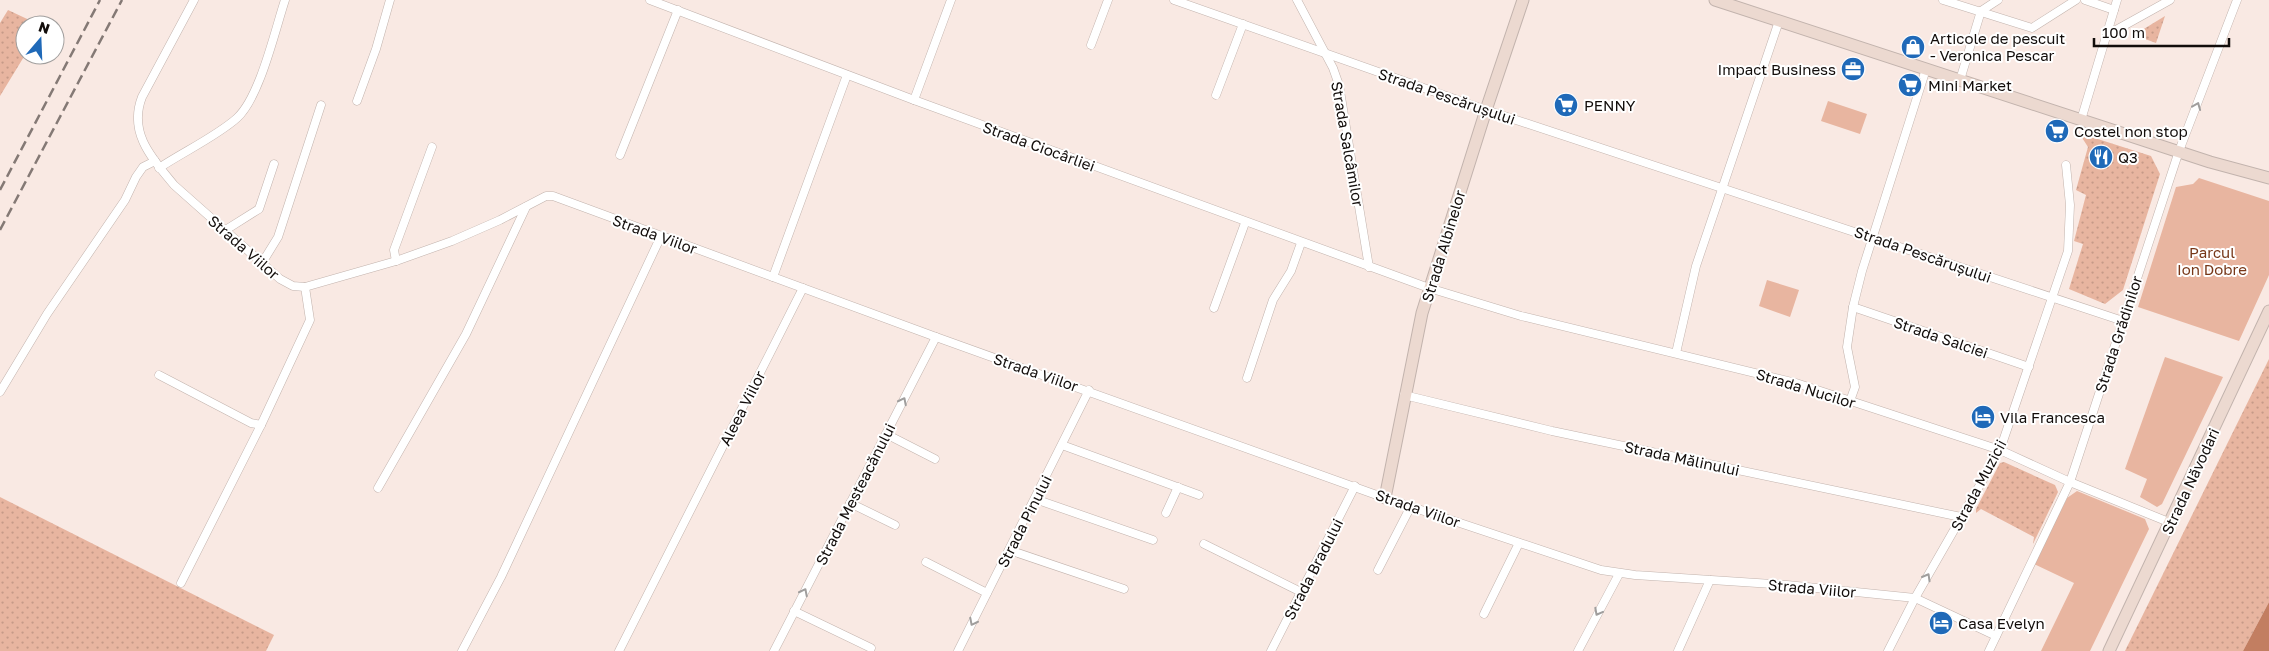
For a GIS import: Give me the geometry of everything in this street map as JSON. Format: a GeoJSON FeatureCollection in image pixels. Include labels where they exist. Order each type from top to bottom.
{"type":"FeatureCollection","features":[{"type":"Feature","properties":{"kind":"street","name":"Strada Viilor"},"geometry":{"type":"LineString","coordinates":[[194,0],[142,97],[137,111],[139,134],[157,164],[174,185],[280,279],[293,286],[305,287],[396,262],[452,241],[546,196],[553,196],[936,337],[1089,390],[1385,498],[1601,570],[1619,574],[1915,598],[1996,636]]}},
{"type":"Feature","properties":{"kind":"street"},"geometry":{"type":"LineString","coordinates":[[0,392],[47,314],[126,200],[136,177],[143,167],[157,164],[224,127],[244,110],[259,77],[285,0]]}},
{"type":"Feature","properties":{"kind":"street"},"geometry":{"type":"LineString","coordinates":[[357,102],[376,49],[390,0]]}},
{"type":"Feature","properties":{"kind":"street","name":"Strada Ciocârliei"},"geometry":{"type":"LineString","coordinates":[[650,0],[1246,223],[1429,288]]}},
{"type":"Feature","properties":{"kind":"street"},"geometry":{"type":"LineString","coordinates":[[914,100],[951,0]]}},
{"type":"Feature","properties":{"kind":"street"},"geometry":{"type":"LineString","coordinates":[[1091,45],[1108,0]]}},
{"type":"Feature","properties":{"kind":"street","name":"Strada Pescărușului"},"geometry":{"type":"LineString","coordinates":[[1174,0],[1486,110],[2123,321]]}},
{"type":"Feature","properties":{"kind":"street","name":"Strada Salcâmilor"},"geometry":{"type":"LineString","coordinates":[[1297,0],[1326,54],[1340,85],[1369,267]]}},
{"type":"Feature","properties":{"kind":"street","name":"Strada Albinelor"},"geometry":{"type":"LineString","coordinates":[[1385,498],[1404,395],[1429,288],[1523,0]]}},
{"type":"Feature","properties":{"kind":"street"},"geometry":{"type":"LineString","coordinates":[[1716,0],[2179,152],[2269,178]]}},
{"type":"Feature","properties":{"kind":"street"},"geometry":{"type":"LineString","coordinates":[[1946,0],[2032,28],[2076,0]]}},
{"type":"Feature","properties":{"kind":"street"},"geometry":{"type":"LineString","coordinates":[[1960,80],[1981,11],[1998,0]]}},
{"type":"Feature","properties":{"kind":"street"},"geometry":{"type":"LineString","coordinates":[[2084,0],[2114,10]]}},
{"type":"Feature","properties":{"kind":"street"},"geometry":{"type":"LineString","coordinates":[[2081,120],[2117,0]]}},
{"type":"Feature","properties":{"kind":"street"},"geometry":{"type":"LineString","coordinates":[[2107,35],[2170,0]]}},
{"type":"Feature","properties":{"kind":"street","name":"Strada Grădinilor"},"geometry":{"type":"LineString","coordinates":[[1989,651],[2070,482],[2179,152],[2237,0]]}},
{"type":"Feature","properties":{"kind":"street"},"geometry":{"type":"LineString","coordinates":[[620,155],[678,10]]}},
{"type":"Feature","properties":{"kind":"street"},"geometry":{"type":"LineString","coordinates":[[1676,352],[1696,266],[1779,21]]}},
{"type":"Feature","properties":{"kind":"street"},"geometry":{"type":"LineString","coordinates":[[1216,96],[1243,24]]}},
{"type":"Feature","properties":{"kind":"street"},"geometry":{"type":"LineString","coordinates":[[1850,402],[1854,387],[1848,347],[1853,308],[1873,237],[1926,69]]}},
{"type":"Feature","properties":{"kind":"street"},"geometry":{"type":"LineString","coordinates":[[773,277],[847,75]]}},
{"type":"Feature","properties":{"kind":"street"},"geometry":{"type":"LineString","coordinates":[[262,263],[278,237],[321,105]]}},
{"type":"Feature","properties":{"kind":"street"},"geometry":{"type":"LineString","coordinates":[[396,262],[394,250],[432,147]]}},
{"type":"Feature","properties":{"kind":"street"},"geometry":{"type":"LineString","coordinates":[[224,231],[258,209],[274,164]]}},
{"type":"Feature","properties":{"kind":"street","name":"Strada Muzicii"},"geometry":{"type":"LineString","coordinates":[[1888,651],[1915,598],[2000,450],[2068,250],[2070,205],[2066,165]]}},
{"type":"Feature","properties":{"kind":"street"},"geometry":{"type":"LineString","coordinates":[[378,488],[466,334],[526,206]]}},
{"type":"Feature","properties":{"kind":"street"},"geometry":{"type":"LineString","coordinates":[[1214,308],[1246,223]]}},
{"type":"Feature","properties":{"kind":"street"},"geometry":{"type":"LineString","coordinates":[[462,651],[501,577],[661,236]]}},
{"type":"Feature","properties":{"kind":"street"},"geometry":{"type":"LineString","coordinates":[[1247,378],[1273,300],[1291,270],[1301,243]]}},
{"type":"Feature","properties":{"kind":"street"},"geometry":{"type":"LineString","coordinates":[[181,583],[310,320],[305,287]]}},
{"type":"Feature","properties":{"kind":"street","name":"Aleea Viilor"},"geometry":{"type":"LineString","coordinates":[[619,651],[803,288]]}},
{"type":"Feature","properties":{"kind":"street","name":"Strada Nucilor"},"geometry":{"type":"LineString","coordinates":[[1429,288],[1521,316],[1676,352],[1796,383],[2000,450],[2070,482],[2171,523]]}},
{"type":"Feature","properties":{"kind":"street","name":"Strada Salciei"},"geometry":{"type":"LineString","coordinates":[[1853,308],[2029,367]]}},
{"type":"Feature","properties":{"kind":"street","name":"Strada Năvodari"},"geometry":{"type":"LineString","coordinates":[[2109,651],[2171,523],[2269,311]]}},
{"type":"Feature","properties":{"kind":"street","name":"Strada Mesteacănului"},"geometry":{"type":"LineString","coordinates":[[774,651],[936,337]]}},
{"type":"Feature","properties":{"kind":"street"},"geometry":{"type":"LineString","coordinates":[[159,375],[251,423],[260,425]]}},
{"type":"Feature","properties":{"kind":"street","name":"Strada Pinului"},"geometry":{"type":"LineString","coordinates":[[958,651],[1089,390]]}},
{"type":"Feature","properties":{"kind":"street","name":"Strada Mălinului"},"geometry":{"type":"LineString","coordinates":[[1404,395],[1561,433],[1961,517]]}},
{"type":"Feature","properties":{"kind":"street"},"geometry":{"type":"LineString","coordinates":[[886,434],[935,459]]}},
{"type":"Feature","properties":{"kind":"street"},"geometry":{"type":"LineString","coordinates":[[1062,445],[1199,495]]}},
{"type":"Feature","properties":{"kind":"street","name":"Strada Bradului"},"geometry":{"type":"LineString","coordinates":[[1271,651],[1355,486]]}},
{"type":"Feature","properties":{"kind":"street"},"geometry":{"type":"LineString","coordinates":[[1166,512],[1178,487]]}},
{"type":"Feature","properties":{"kind":"street"},"geometry":{"type":"LineString","coordinates":[[1035,499],[1152,540]]}},
{"type":"Feature","properties":{"kind":"street"},"geometry":{"type":"LineString","coordinates":[[850,503],[895,525]]}},
{"type":"Feature","properties":{"kind":"street"},"geometry":{"type":"LineString","coordinates":[[1378,570],[1411,506]]}},
{"type":"Feature","properties":{"kind":"street"},"geometry":{"type":"LineString","coordinates":[[1484,614],[1519,543]]}},
{"type":"Feature","properties":{"kind":"street"},"geometry":{"type":"LineString","coordinates":[[1204,544],[1301,592]]}},
{"type":"Feature","properties":{"kind":"street"},"geometry":{"type":"LineString","coordinates":[[1009,550],[1124,589]]}},
{"type":"Feature","properties":{"kind":"street"},"geometry":{"type":"LineString","coordinates":[[926,562],[988,593]]}},
{"type":"Feature","properties":{"kind":"street"},"geometry":{"type":"LineString","coordinates":[[1578,651],[1619,574]]}},
{"type":"Feature","properties":{"kind":"street"},"geometry":{"type":"LineString","coordinates":[[1678,651],[1710,580]]}},
{"type":"Feature","properties":{"kind":"street"},"geometry":{"type":"LineString","coordinates":[[794,611],[871,648]]}},
{"type":"Feature","properties":{"kind":"green space"},"geometry":{"type":"Polygon","coordinates":[[[8,10],[19,15],[15,15],[15,65],[19,65],[0,96],[0,23],[8,10]]]}},
{"type":"Feature","properties":{"kind":"green space"},"geometry":{"type":"Polygon","coordinates":[[[2165,16],[2156,43],[2134,35],[2165,16]]]}},
{"type":"Feature","properties":{"kind":"green space"},"geometry":{"type":"Polygon","coordinates":[[[1828,101],[1867,114],[1860,134],[1821,121],[1828,101]]]}},
{"type":"Feature","properties":{"kind":"green space"},"geometry":{"type":"Polygon","coordinates":[[[2079,133],[2151,156],[2160,174],[2123,290],[2105,304],[2069,289],[2083,244],[2074,241],[2086,195],[2076,190],[2088,147],[2079,133]]]}},
{"type":"Feature","properties":{"kind":"green space","name":"Parcul Ion Dobre"},"geometry":{"type":"Polygon","coordinates":[[[2199,178],[2269,201],[2269,275],[2239,341],[2138,307],[2176,187],[2193,184],[2199,178]]]}},
{"type":"Feature","properties":{"kind":"green space"},"geometry":{"type":"Polygon","coordinates":[[[1767,280],[1799,290],[1790,317],[1759,306],[1767,280]]]}},
{"type":"Feature","properties":{"kind":"green space"},"geometry":{"type":"Polygon","coordinates":[[[2165,357],[2223,377],[2162,504],[2157,507],[2140,497],[2147,479],[2125,469],[2165,357]]]}},
{"type":"Feature","properties":{"kind":"green space"},"geometry":{"type":"Polygon","coordinates":[[[2269,359],[2269,602],[2243,651],[2125,651],[2269,359]]]}},
{"type":"Feature","properties":{"kind":"green space"},"geometry":{"type":"Polygon","coordinates":[[[2004,462],[2055,485],[2058,492],[2033,544],[2034,537],[1981,509],[1976,513],[1976,509],[2000,463],[2004,462]]]}},
{"type":"Feature","properties":{"kind":"green space"},"geometry":{"type":"Polygon","coordinates":[[[2077,491],[2145,519],[2149,529],[2090,651],[2041,651],[2074,583],[2034,564],[2067,498],[2077,491]]]}},
{"type":"Feature","properties":{"kind":"green space"},"geometry":{"type":"Polygon","coordinates":[[[0,497],[274,635],[266,651],[0,651],[0,497]]]}},
{"type":"Feature","properties":{"kind":"shaded area"},"geometry":{"type":"Polygon","coordinates":[[[2269,602],[2269,651],[2243,651],[2269,602]]]}},
{"type":"Feature","properties":{"kind":"railway"},"geometry":{"type":"LineString","coordinates":[[0,190],[100,0]]}},
{"type":"Feature","properties":{"kind":"railway"},"geometry":{"type":"LineString","coordinates":[[0,230],[122,0]]}},
{"type":"Feature","properties":{"kind":"place","name":"Articole de pescuit - Veronica Pescar"},"geometry":{"type":"Point","coordinates":[1913,47]}},
{"type":"Feature","properties":{"kind":"place","name":"Impact Business"},"geometry":{"type":"Point","coordinates":[1853,69]}},
{"type":"Feature","properties":{"kind":"place","name":"Mini Market"},"geometry":{"type":"Point","coordinates":[1910,85]}},
{"type":"Feature","properties":{"kind":"place","name":"PENNY"},"geometry":{"type":"Point","coordinates":[1566,105]}},
{"type":"Feature","properties":{"kind":"place","name":"Costel non stop"},"geometry":{"type":"Point","coordinates":[2057,131]}},
{"type":"Feature","properties":{"kind":"place","name":"Q3"},"geometry":{"type":"Point","coordinates":[2101,157]}},
{"type":"Feature","properties":{"kind":"place","name":"Vila Francesca"},"geometry":{"type":"Point","coordinates":[1983,417]}},
{"type":"Feature","properties":{"kind":"place","name":"Casa Evelyn"},"geometry":{"type":"Point","coordinates":[1941,623]}}]}
